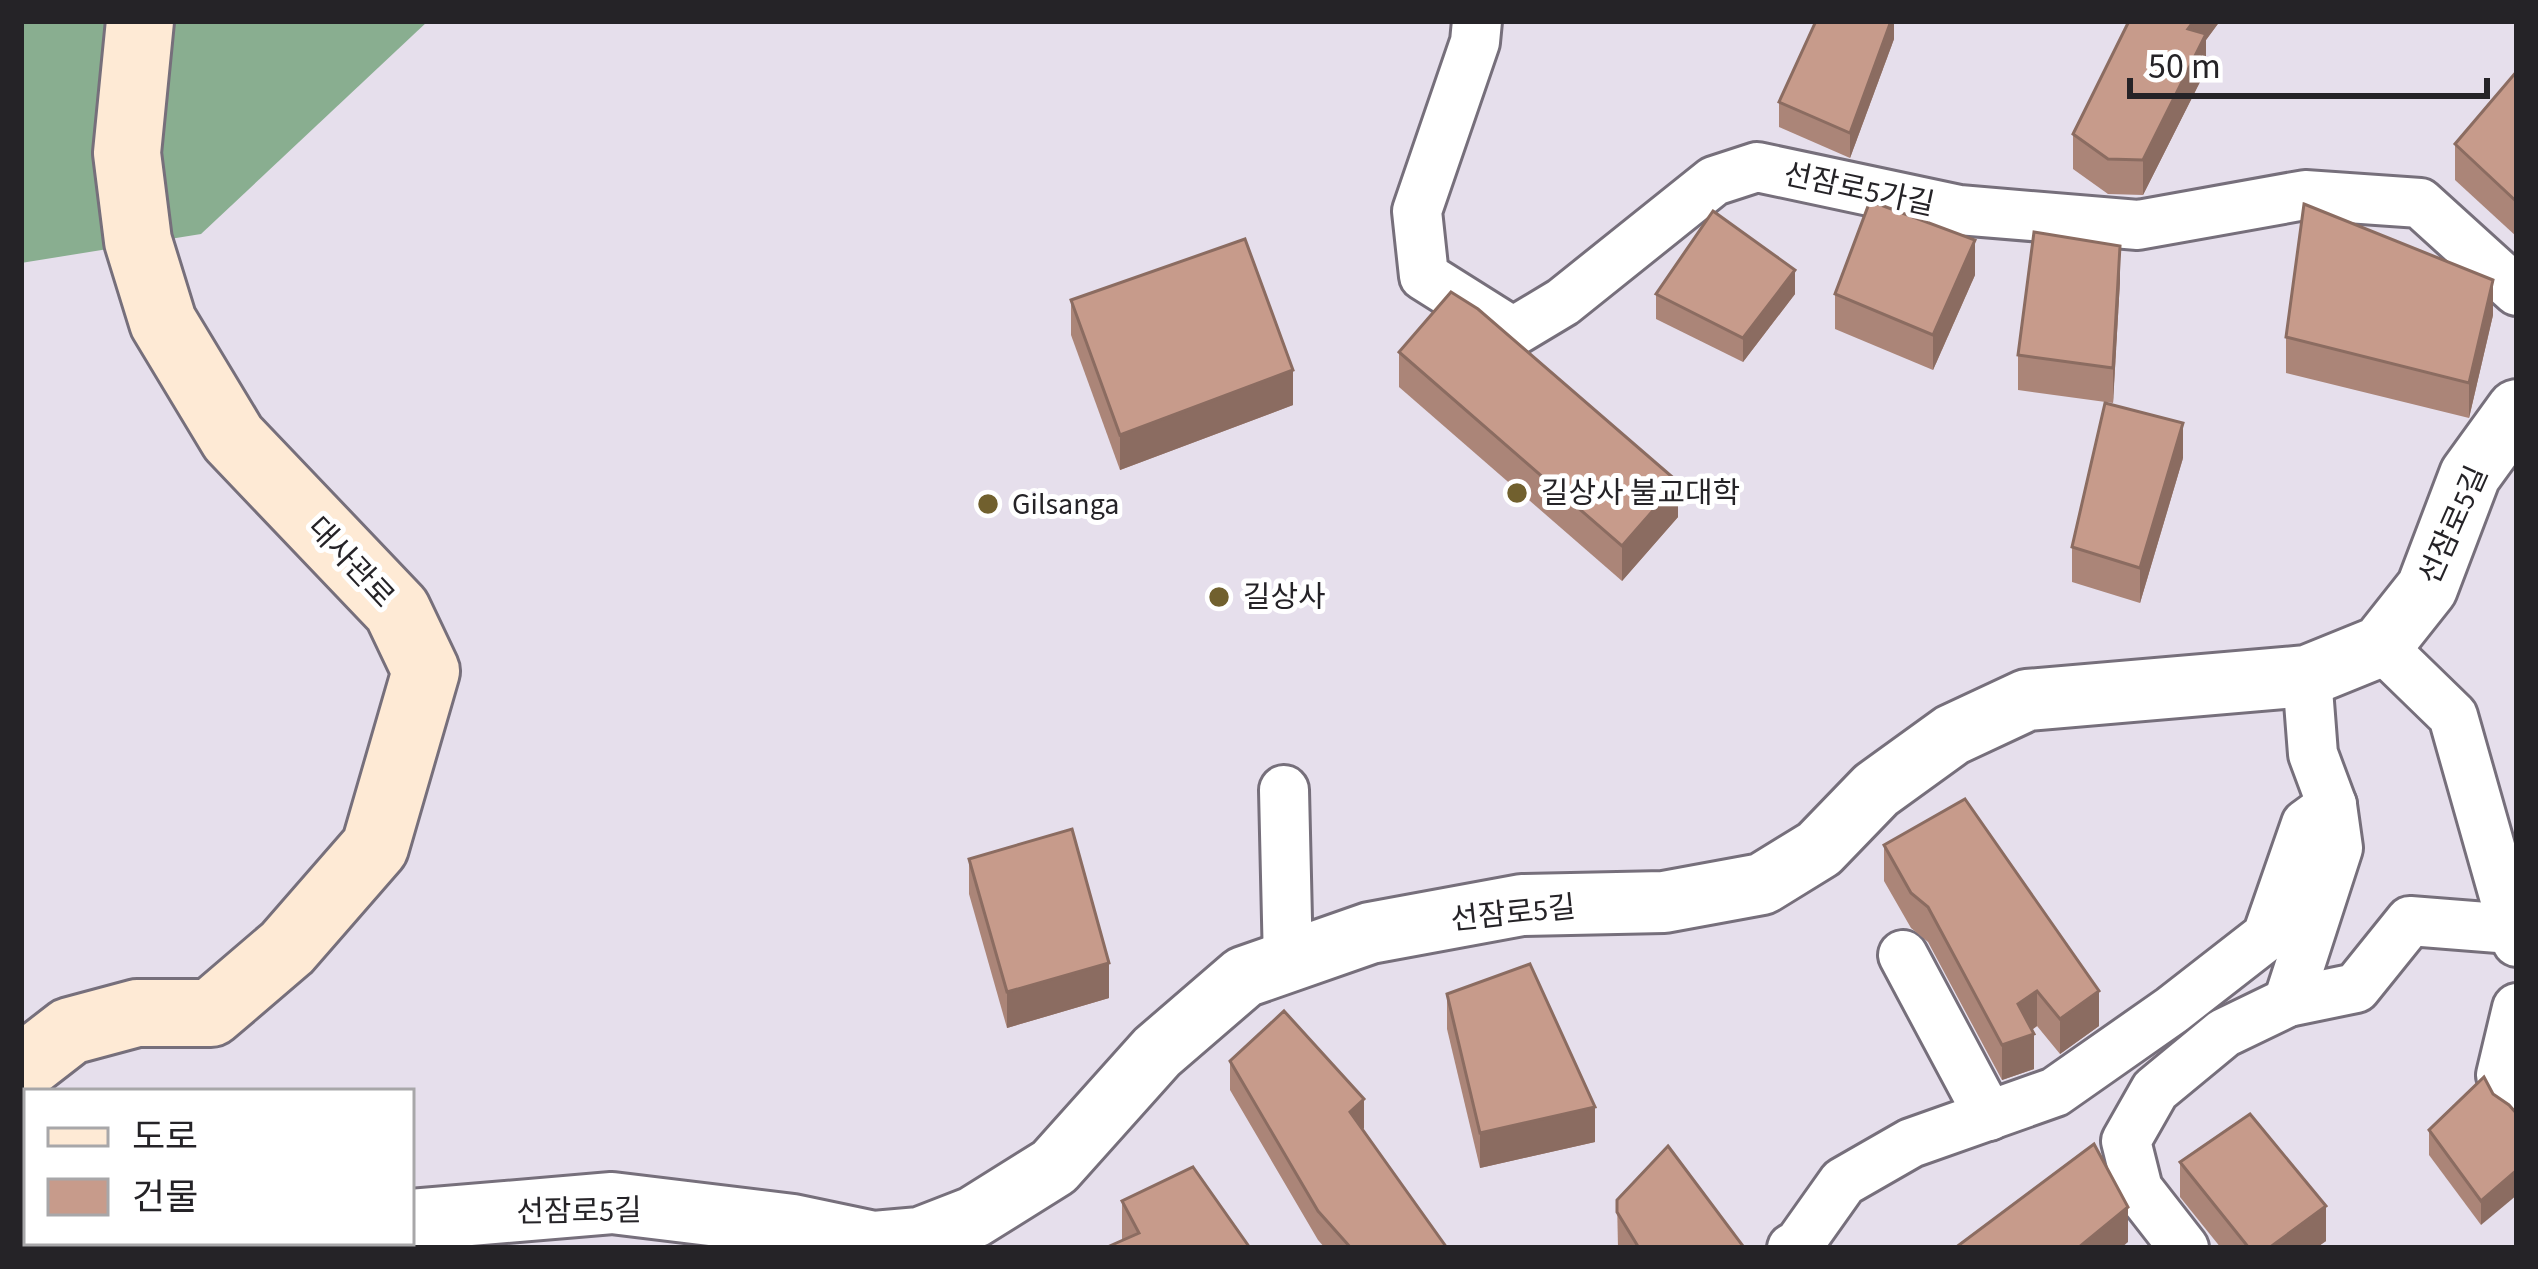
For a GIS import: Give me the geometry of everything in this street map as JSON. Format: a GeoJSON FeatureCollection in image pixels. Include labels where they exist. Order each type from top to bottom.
{"type":"FeatureCollection","features":[{"type":"Feature","properties":{"kind":"main road","name":"대사관로"},"geometry":{"type":"LineString","coordinates":[[21,1069],[70,1031],[137,1013],[211,1013],[287,948],[375,847],[425,671],[398,610],[233,437],[164,322],[138,241],[127,153],[140,21]]}},
{"type":"Feature","properties":{"kind":"street","name":"선잠로5가길"},"geometry":{"type":"LineString","coordinates":[[1478,21],[1417,211],[1424,276],[1513,332],[1563,302],[1714,181],[1757,167],[1959,210],[2138,225],[2305,195],[2420,202],[2517,291]]}},
{"type":"Feature","properties":{"kind":"street","name":"선잠로5길"},"geometry":{"type":"LineString","coordinates":[[414,1220],[612,1203],[793,1225],[874,1242],[920,1238],[974,1217],[1054,1167],[1157,1052],[1244,977],[1370,933],[1522,905],[1664,902],[1762,884],[1819,849],[1876,790],[1952,735],[2027,700],[2307,676],[2381,646],[2427,588],[2470,475],[2517,410]]}},
{"type":"Feature","properties":{"kind":"street"},"geometry":{"type":"LineString","coordinates":[[2166,1240],[2138,1189],[2126,1141],[2155,1090],[2224,1034],[2288,1002],[2356,988],[2410,921],[2514,935],[2453,716],[2381,646]]}},
{"type":"Feature","properties":{"kind":"street"},"geometry":{"type":"LineString","coordinates":[[2288,1002],[2338,848],[2332,805],[2313,754],[2307,676]]}},
{"type":"Feature","properties":{"kind":"street"},"geometry":{"type":"LineString","coordinates":[[1285,790],[1288,963]]}},
{"type":"Feature","properties":{"kind":"street"},"geometry":{"type":"LineString","coordinates":[[1792,1248],[1843,1182],[1911,1143],[2056,1092],[2267,936],[2306,824],[2332,805]]}},
{"type":"Feature","properties":{"kind":"street"},"geometry":{"type":"LineString","coordinates":[[1903,955],[1989,1116]]}},
{"type":"Feature","properties":{"kind":"street"},"geometry":{"type":"LineString","coordinates":[[2515,1029],[2501,1076],[2517,1103]]}},
{"type":"Feature","properties":{"kind":"green space"},"geometry":{"type":"Polygon","coordinates":[[[21,21],[428,21],[201,234],[21,263],[21,21]]]}},
{"type":"Feature","properties":{"kind":"building"},"geometry":{"type":"Polygon","coordinates":[[[1816,21],[1891,21],[1850,133],[1779,102],[1816,21]]]}},
{"type":"Feature","properties":{"kind":"building"},"geometry":{"type":"Polygon","coordinates":[[[2129,21],[2194,21],[2188,29],[2206,34],[2143,160],[2108,159],[2073,134],[2129,21]]]}},
{"type":"Feature","properties":{"kind":"building"},"geometry":{"type":"Polygon","coordinates":[[[2517,71],[2517,202],[2455,144],[2517,71]]]}},
{"type":"Feature","properties":{"kind":"building"},"geometry":{"type":"Polygon","coordinates":[[[1870,201],[1975,240],[1933,335],[1835,294],[1870,201]]]}},
{"type":"Feature","properties":{"kind":"building"},"geometry":{"type":"Polygon","coordinates":[[[2304,204],[2493,280],[2469,383],[2286,337],[2304,204]]]}},
{"type":"Feature","properties":{"kind":"building"},"geometry":{"type":"Polygon","coordinates":[[[1713,211],[1795,270],[1743,338],[1656,294],[1713,211]]]}},
{"type":"Feature","properties":{"kind":"building"},"geometry":{"type":"Polygon","coordinates":[[[2034,232],[2120,246],[2113,368],[2018,355],[2034,232]]]}},
{"type":"Feature","properties":{"kind":"building"},"geometry":{"type":"Polygon","coordinates":[[[1245,239],[1293,370],[1120,435],[1071,300],[1245,239]]]}},
{"type":"Feature","properties":{"kind":"building"},"geometry":{"type":"Polygon","coordinates":[[[1451,292],[1478,309],[1678,482],[1622,546],[1399,352],[1451,292]]]}},
{"type":"Feature","properties":{"kind":"building"},"geometry":{"type":"Polygon","coordinates":[[[2105,403],[2183,423],[2140,568],[2072,547],[2105,403]]]}},
{"type":"Feature","properties":{"kind":"building"},"geometry":{"type":"Polygon","coordinates":[[[1965,799],[2099,991],[2060,1019],[2037,991],[2018,1004],[2034,1034],[2002,1045],[1928,907],[1911,893],[1884,845],[1965,799]]]}},
{"type":"Feature","properties":{"kind":"building"},"geometry":{"type":"Polygon","coordinates":[[[1072,829],[1109,963],[1007,992],[969,859],[1072,829]]]}},
{"type":"Feature","properties":{"kind":"building"},"geometry":{"type":"Polygon","coordinates":[[[1530,964],[1595,1107],[1480,1133],[1447,994],[1530,964]]]}},
{"type":"Feature","properties":{"kind":"building"},"geometry":{"type":"Polygon","coordinates":[[[1284,1011],[1364,1099],[1350,1112],[1447,1248],[1351,1248],[1318,1211],[1230,1061],[1284,1011]]]}},
{"type":"Feature","properties":{"kind":"building"},"geometry":{"type":"Polygon","coordinates":[[[2484,1077],[2493,1094],[2517,1114],[2517,1170],[2481,1201],[2429,1130],[2484,1077]]]}},
{"type":"Feature","properties":{"kind":"building"},"geometry":{"type":"Polygon","coordinates":[[[2250,1114],[2326,1206],[2269,1248],[2249,1248],[2180,1162],[2250,1114]]]}},
{"type":"Feature","properties":{"kind":"building"},"geometry":{"type":"Polygon","coordinates":[[[2094,1144],[2128,1207],[2078,1248],[1955,1248],[2094,1144]]]}},
{"type":"Feature","properties":{"kind":"building"},"geometry":{"type":"Polygon","coordinates":[[[1668,1146],[1741,1248],[1639,1248],[1617,1212],[1617,1200],[1668,1146]]]}},
{"type":"Feature","properties":{"kind":"building"},"geometry":{"type":"Polygon","coordinates":[[[1193,1167],[1250,1248],[1105,1248],[1139,1233],[1122,1201],[1193,1167]]]}},
{"type":"Feature","properties":{"kind":"place","name":"길상사 불교대학"},"geometry":{"type":"Point","coordinates":[1517,493]}},
{"type":"Feature","properties":{"kind":"place","name":"Gilsanga"},"geometry":{"type":"Point","coordinates":[988,504]}},
{"type":"Feature","properties":{"kind":"place","name":"길상사"},"geometry":{"type":"Point","coordinates":[1219,597]}}]}
